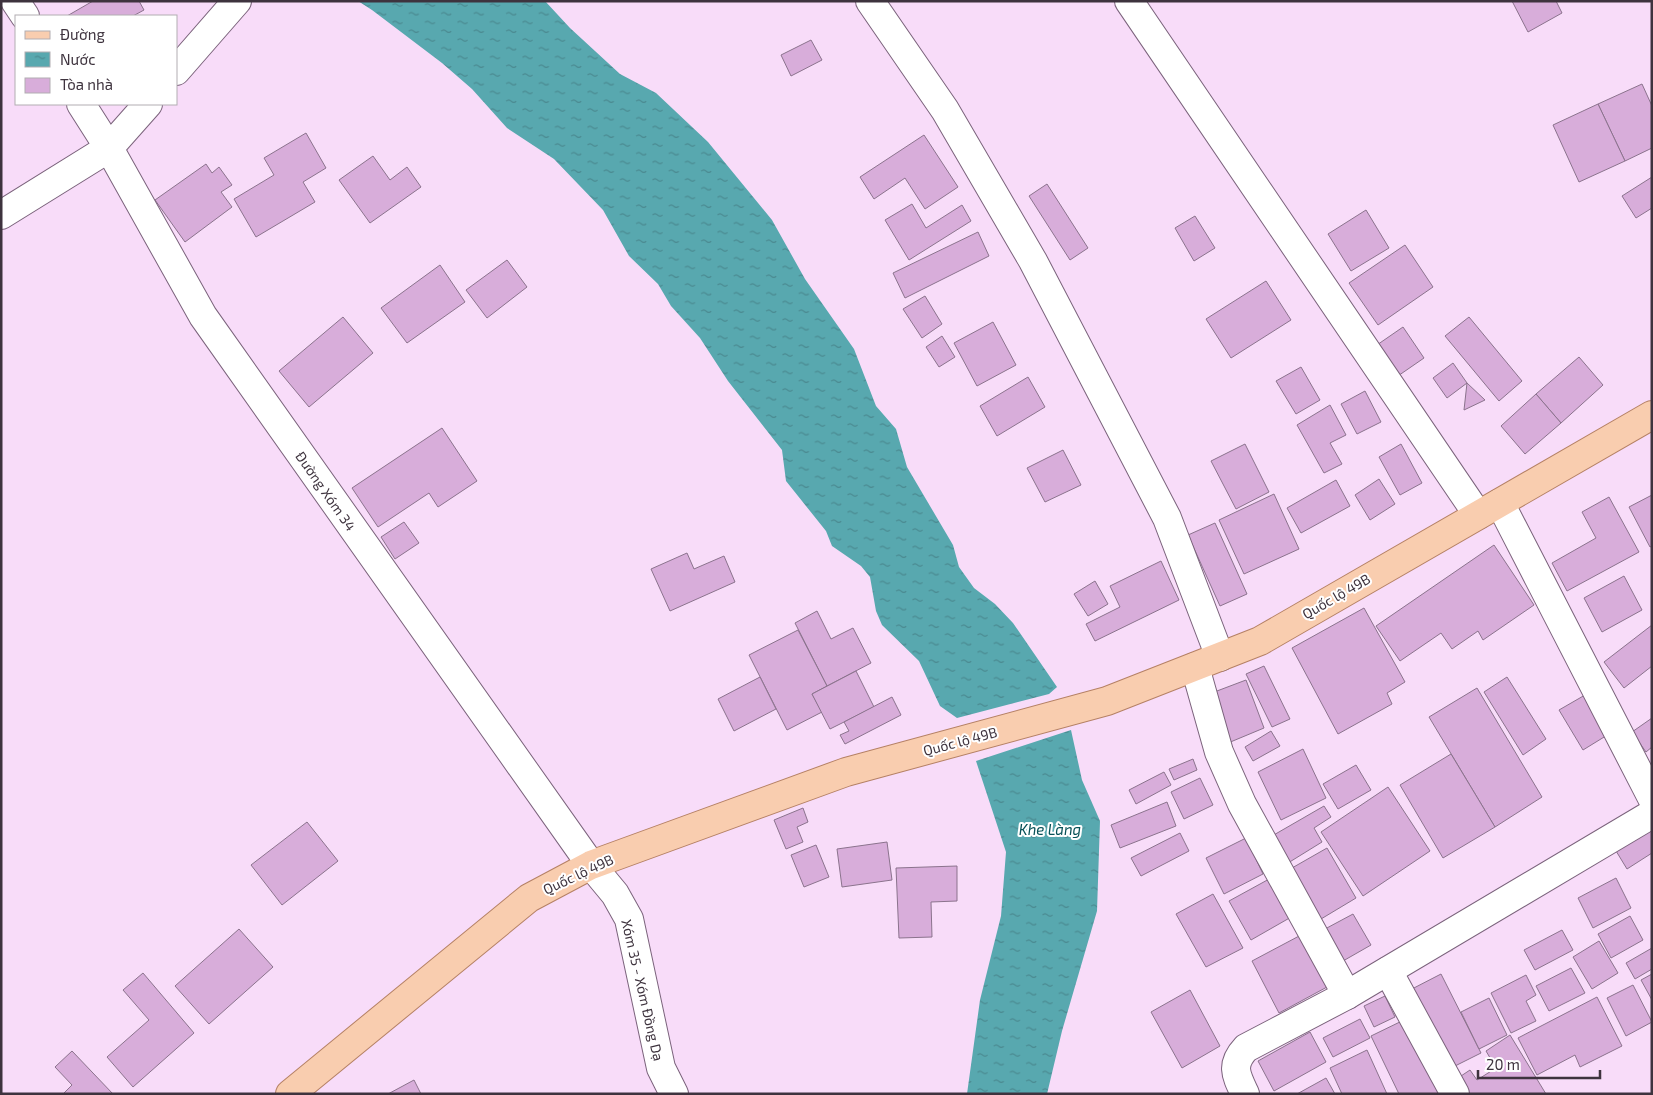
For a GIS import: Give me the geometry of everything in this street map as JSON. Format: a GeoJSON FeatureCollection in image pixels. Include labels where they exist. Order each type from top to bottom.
{"type":"FeatureCollection","features":[{"type":"Feature","properties":{"kind":"main road","name":"Quốc lộ 49B"},"geometry":{"type":"LineString","coordinates":[[290,1094],[529,898],[591,865],[846,772],[1107,701],[1220,657],[1260,640],[1652,415]]}},
{"type":"Feature","properties":{"kind":"street"},"geometry":{"type":"LineString","coordinates":[[15,1],[24,15]]}},
{"type":"Feature","properties":{"kind":"street"},"geometry":{"type":"LineString","coordinates":[[178,69],[237,1]]}},
{"type":"Feature","properties":{"kind":"street"},"geometry":{"type":"LineString","coordinates":[[870,1],[945,110],[1034,261],[1167,518],[1220,657]]}},
{"type":"Feature","properties":{"kind":"street"},"geometry":{"type":"LineString","coordinates":[[1128,1],[1489,509],[1652,798]]}},
{"type":"Feature","properties":{"kind":"street","name":"Đường Xóm 34"},"geometry":{"type":"LineString","coordinates":[[82,105],[109,148],[203,316],[591,865]]}},
{"type":"Feature","properties":{"kind":"street"},"geometry":{"type":"LineString","coordinates":[[1,216],[109,148],[147,105]]}},
{"type":"Feature","properties":{"kind":"street"},"geometry":{"type":"LineString","coordinates":[[1195,667],[1219,752],[1242,804],[1346,995]]}},
{"type":"Feature","properties":{"kind":"street"},"geometry":{"type":"LineString","coordinates":[[1246,1094],[1237,1076],[1236,1066],[1238,1056],[1246,1048],[1388,971],[1652,814]]}},
{"type":"Feature","properties":{"kind":"street","name":"Xóm 35 - Xóm Đồng Dạ"},"geometry":{"type":"LineString","coordinates":[[591,865],[615,894],[629,919],[661,1068],[674,1094]]}},
{"type":"Feature","properties":{"kind":"street"},"geometry":{"type":"LineString","coordinates":[[1388,971],[1455,1094]]}},
{"type":"Feature","properties":{"kind":"water"},"geometry":{"type":"Polygon","coordinates":[[[358,1],[545,1],[570,28],[620,74],[656,93],[708,142],[772,220],[805,279],[854,349],[876,406],[896,429],[907,467],[953,545],[959,567],[974,588],[995,604],[1013,623],[1057,687],[1049,694],[957,718],[940,706],[919,661],[882,625],[876,611],[870,577],[861,566],[832,546],[826,531],[786,481],[782,450],[728,381],[700,338],[671,306],[658,284],[629,256],[603,210],[554,159],[507,128],[472,89],[442,63],[358,1]]]}},
{"type":"Feature","properties":{"kind":"water","name":"Khe Làng"},"geometry":{"type":"Polygon","coordinates":[[[1071,730],[1082,780],[1100,821],[1097,911],[1062,1031],[1047,1094],[967,1094],[980,1000],[1001,916],[1006,852],[976,761],[1071,730]]]}},
{"type":"Feature","properties":{"kind":"building"},"geometry":{"type":"Polygon","coordinates":[[[93,1],[139,1],[144,10],[135,15],[69,15],[93,1]]]}},
{"type":"Feature","properties":{"kind":"building"},"geometry":{"type":"Polygon","coordinates":[[[1512,1],[1556,1],[1562,13],[1528,32],[1512,1]]]}},
{"type":"Feature","properties":{"kind":"building"},"geometry":{"type":"Polygon","coordinates":[[[811,40],[822,60],[791,76],[781,55],[811,40]]]}},
{"type":"Feature","properties":{"kind":"building"},"geometry":{"type":"Polygon","coordinates":[[[1642,84],[1652,106],[1652,148],[1625,161],[1598,104],[1642,84]]]}},
{"type":"Feature","properties":{"kind":"building"},"geometry":{"type":"Polygon","coordinates":[[[1598,104],[1625,161],[1579,182],[1553,125],[1598,104]]]}},
{"type":"Feature","properties":{"kind":"building"},"geometry":{"type":"Polygon","coordinates":[[[306,133],[326,168],[303,182],[315,202],[256,237],[234,199],[274,175],[264,158],[306,133]]]}},
{"type":"Feature","properties":{"kind":"building"},"geometry":{"type":"Polygon","coordinates":[[[924,135],[958,187],[925,209],[905,178],[874,199],[860,177],[924,135]]]}},
{"type":"Feature","properties":{"kind":"building"},"geometry":{"type":"Polygon","coordinates":[[[373,156],[390,180],[407,167],[421,187],[370,223],[339,180],[373,156]]]}},
{"type":"Feature","properties":{"kind":"building"},"geometry":{"type":"Polygon","coordinates":[[[206,164],[212,173],[219,167],[232,185],[221,192],[232,207],[185,242],[155,200],[206,164]]]}},
{"type":"Feature","properties":{"kind":"building"},"geometry":{"type":"Polygon","coordinates":[[[1652,177],[1652,208],[1636,218],[1622,196],[1652,177]]]}},
{"type":"Feature","properties":{"kind":"building"},"geometry":{"type":"Polygon","coordinates":[[[1047,184],[1088,248],[1070,260],[1029,196],[1047,184]]]}},
{"type":"Feature","properties":{"kind":"building"},"geometry":{"type":"Polygon","coordinates":[[[912,204],[926,228],[962,205],[971,221],[909,260],[885,220],[912,204]]]}},
{"type":"Feature","properties":{"kind":"building"},"geometry":{"type":"Polygon","coordinates":[[[1366,210],[1389,248],[1351,271],[1328,234],[1366,210]]]}},
{"type":"Feature","properties":{"kind":"building"},"geometry":{"type":"Polygon","coordinates":[[[1195,216],[1215,248],[1194,261],[1175,228],[1195,216]]]}},
{"type":"Feature","properties":{"kind":"building"},"geometry":{"type":"Polygon","coordinates":[[[978,232],[989,256],[905,298],[893,273],[978,232]]]}},
{"type":"Feature","properties":{"kind":"building"},"geometry":{"type":"Polygon","coordinates":[[[1405,245],[1433,287],[1378,325],[1349,283],[1405,245]]]}},
{"type":"Feature","properties":{"kind":"building"},"geometry":{"type":"Polygon","coordinates":[[[507,260],[527,287],[487,318],[466,290],[507,260]]]}},
{"type":"Feature","properties":{"kind":"building"},"geometry":{"type":"Polygon","coordinates":[[[440,265],[465,302],[407,343],[381,308],[440,265]]]}},
{"type":"Feature","properties":{"kind":"building"},"geometry":{"type":"Polygon","coordinates":[[[1266,281],[1291,320],[1231,358],[1206,319],[1266,281]]]}},
{"type":"Feature","properties":{"kind":"building"},"geometry":{"type":"Polygon","coordinates":[[[925,296],[942,324],[922,338],[903,309],[925,296]]]}},
{"type":"Feature","properties":{"kind":"building"},"geometry":{"type":"Polygon","coordinates":[[[343,317],[373,353],[309,407],[279,371],[343,317]]]}},
{"type":"Feature","properties":{"kind":"building"},"geometry":{"type":"Polygon","coordinates":[[[1469,317],[1522,381],[1499,401],[1445,336],[1469,317]]]}},
{"type":"Feature","properties":{"kind":"building"},"geometry":{"type":"Polygon","coordinates":[[[993,322],[1016,365],[977,386],[954,343],[993,322]]]}},
{"type":"Feature","properties":{"kind":"building"},"geometry":{"type":"Polygon","coordinates":[[[1403,327],[1424,358],[1395,378],[1374,347],[1403,327]]]}},
{"type":"Feature","properties":{"kind":"building"},"geometry":{"type":"Polygon","coordinates":[[[942,336],[955,357],[939,367],[926,347],[942,336]]]}},
{"type":"Feature","properties":{"kind":"building"},"geometry":{"type":"Polygon","coordinates":[[[1579,357],[1603,385],[1561,423],[1536,394],[1579,357]]]}},
{"type":"Feature","properties":{"kind":"building"},"geometry":{"type":"Polygon","coordinates":[[[1453,363],[1467,383],[1447,398],[1433,378],[1453,363]]]}},
{"type":"Feature","properties":{"kind":"building"},"geometry":{"type":"Polygon","coordinates":[[[1301,367],[1320,400],[1296,414],[1276,381],[1301,367]]]}},
{"type":"Feature","properties":{"kind":"building"},"geometry":{"type":"Polygon","coordinates":[[[1028,377],[1045,407],[997,436],[980,406],[1028,377]]]}},
{"type":"Feature","properties":{"kind":"building"},"geometry":{"type":"Polygon","coordinates":[[[1467,383],[1485,400],[1464,410],[1467,383]]]}},
{"type":"Feature","properties":{"kind":"building"},"geometry":{"type":"Polygon","coordinates":[[[1365,391],[1381,422],[1357,434],[1341,404],[1365,391]]]}},
{"type":"Feature","properties":{"kind":"building"},"geometry":{"type":"Polygon","coordinates":[[[1536,394],[1561,423],[1525,454],[1501,426],[1536,394]]]}},
{"type":"Feature","properties":{"kind":"building"},"geometry":{"type":"Polygon","coordinates":[[[1330,405],[1346,435],[1330,443],[1342,464],[1324,473],[1297,425],[1330,405]]]}},
{"type":"Feature","properties":{"kind":"building"},"geometry":{"type":"Polygon","coordinates":[[[442,428],[477,481],[438,507],[429,493],[378,527],[352,488],[442,428]]]}},
{"type":"Feature","properties":{"kind":"building"},"geometry":{"type":"Polygon","coordinates":[[[1245,444],[1269,492],[1236,509],[1211,461],[1245,444]]]}},
{"type":"Feature","properties":{"kind":"building"},"geometry":{"type":"Polygon","coordinates":[[[1401,444],[1422,483],[1400,495],[1379,457],[1401,444]]]}},
{"type":"Feature","properties":{"kind":"building"},"geometry":{"type":"Polygon","coordinates":[[[1063,450],[1081,485],[1045,502],[1027,468],[1063,450]]]}},
{"type":"Feature","properties":{"kind":"building"},"geometry":{"type":"Polygon","coordinates":[[[1379,479],[1395,504],[1370,520],[1355,495],[1379,479]]]}},
{"type":"Feature","properties":{"kind":"building"},"geometry":{"type":"Polygon","coordinates":[[[1336,480],[1350,506],[1301,533],[1287,508],[1336,480]]]}},
{"type":"Feature","properties":{"kind":"building"},"geometry":{"type":"Polygon","coordinates":[[[1274,494],[1299,549],[1244,574],[1219,520],[1274,494]]]}},
{"type":"Feature","properties":{"kind":"building"},"geometry":{"type":"Polygon","coordinates":[[[1652,495],[1652,546],[1650,547],[1629,507],[1652,495]]]}},
{"type":"Feature","properties":{"kind":"building"},"geometry":{"type":"Polygon","coordinates":[[[1609,497],[1639,552],[1567,591],[1552,563],[1596,538],[1582,512],[1609,497]]]}},
{"type":"Feature","properties":{"kind":"building"},"geometry":{"type":"Polygon","coordinates":[[[404,522],[419,543],[395,559],[381,537],[404,522]]]}},
{"type":"Feature","properties":{"kind":"building"},"geometry":{"type":"Polygon","coordinates":[[[1215,523],[1247,594],[1220,606],[1188,535],[1215,523]]]}},
{"type":"Feature","properties":{"kind":"building"},"geometry":{"type":"Polygon","coordinates":[[[1494,545],[1534,605],[1483,640],[1478,631],[1452,649],[1441,633],[1400,661],[1376,626],[1494,545]]]}},
{"type":"Feature","properties":{"kind":"building"},"geometry":{"type":"Polygon","coordinates":[[[687,553],[694,569],[724,556],[735,582],[670,611],[651,569],[687,553]]]}},
{"type":"Feature","properties":{"kind":"building"},"geometry":{"type":"Polygon","coordinates":[[[1161,561],[1179,600],[1095,641],[1086,624],[1120,607],[1110,586],[1161,561]]]}},
{"type":"Feature","properties":{"kind":"building"},"geometry":{"type":"Polygon","coordinates":[[[1624,576],[1642,610],[1602,632],[1584,598],[1624,576]]]}},
{"type":"Feature","properties":{"kind":"building"},"geometry":{"type":"Polygon","coordinates":[[[1095,581],[1108,604],[1088,616],[1074,594],[1095,581]]]}},
{"type":"Feature","properties":{"kind":"building"},"geometry":{"type":"Polygon","coordinates":[[[1364,608],[1405,682],[1387,693],[1392,704],[1338,734],[1292,648],[1364,608]]]}},
{"type":"Feature","properties":{"kind":"building"},"geometry":{"type":"Polygon","coordinates":[[[817,611],[831,639],[853,628],[871,663],[827,686],[795,623],[817,611]]]}},
{"type":"Feature","properties":{"kind":"building"},"geometry":{"type":"Polygon","coordinates":[[[1652,625],[1652,666],[1624,688],[1604,662],[1652,625]]]}},
{"type":"Feature","properties":{"kind":"building"},"geometry":{"type":"Polygon","coordinates":[[[798,630],[827,686],[812,694],[822,712],[787,730],[749,655],[798,630]]]}},
{"type":"Feature","properties":{"kind":"building"},"geometry":{"type":"Polygon","coordinates":[[[1264,666],[1290,719],[1272,727],[1246,674],[1264,666]]]}},
{"type":"Feature","properties":{"kind":"building"},"geometry":{"type":"Polygon","coordinates":[[[856,671],[874,707],[830,729],[812,694],[856,671]]]}},
{"type":"Feature","properties":{"kind":"building"},"geometry":{"type":"Polygon","coordinates":[[[760,677],[776,709],[734,731],[718,699],[760,677]]]}},
{"type":"Feature","properties":{"kind":"building"},"geometry":{"type":"Polygon","coordinates":[[[1507,677],[1546,739],[1523,755],[1484,692],[1507,677]]]}},
{"type":"Feature","properties":{"kind":"building"},"geometry":{"type":"Polygon","coordinates":[[[1246,680],[1264,728],[1228,743],[1209,694],[1246,680]]]}},
{"type":"Feature","properties":{"kind":"building"},"geometry":{"type":"Polygon","coordinates":[[[1477,688],[1542,797],[1495,827],[1429,717],[1477,688]]]}},
{"type":"Feature","properties":{"kind":"building"},"geometry":{"type":"Polygon","coordinates":[[[1585,695],[1609,734],[1583,750],[1559,710],[1585,695]]]}},
{"type":"Feature","properties":{"kind":"building"},"geometry":{"type":"Polygon","coordinates":[[[892,697],[901,715],[845,744],[840,735],[849,731],[844,722],[892,697]]]}},
{"type":"Feature","properties":{"kind":"building"},"geometry":{"type":"Polygon","coordinates":[[[1652,718],[1652,747],[1646,752],[1632,732],[1652,718]]]}},
{"type":"Feature","properties":{"kind":"building"},"geometry":{"type":"Polygon","coordinates":[[[1271,731],[1280,746],[1253,761],[1245,747],[1271,731]]]}},
{"type":"Feature","properties":{"kind":"building"},"geometry":{"type":"Polygon","coordinates":[[[1303,749],[1326,798],[1281,820],[1258,772],[1303,749]]]}},
{"type":"Feature","properties":{"kind":"building"},"geometry":{"type":"Polygon","coordinates":[[[1451,754],[1495,827],[1443,858],[1400,785],[1451,754]]]}},
{"type":"Feature","properties":{"kind":"building"},"geometry":{"type":"Polygon","coordinates":[[[1193,759],[1197,770],[1174,780],[1169,769],[1193,759]]]}},
{"type":"Feature","properties":{"kind":"building"},"geometry":{"type":"Polygon","coordinates":[[[1356,765],[1371,790],[1338,809],[1323,784],[1356,765]]]}},
{"type":"Feature","properties":{"kind":"building"},"geometry":{"type":"Polygon","coordinates":[[[1164,772],[1171,785],[1136,804],[1129,790],[1164,772]]]}},
{"type":"Feature","properties":{"kind":"building"},"geometry":{"type":"Polygon","coordinates":[[[1200,778],[1213,805],[1184,819],[1171,792],[1200,778]]]}},
{"type":"Feature","properties":{"kind":"building"},"geometry":{"type":"Polygon","coordinates":[[[1388,787],[1430,851],[1363,896],[1321,832],[1388,787]]]}},
{"type":"Feature","properties":{"kind":"building"},"geometry":{"type":"Polygon","coordinates":[[[1167,802],[1176,826],[1120,848],[1111,825],[1167,802]]]}},
{"type":"Feature","properties":{"kind":"building"},"geometry":{"type":"Polygon","coordinates":[[[1324,806],[1331,817],[1314,828],[1322,842],[1288,863],[1272,836],[1324,806]]]}},
{"type":"Feature","properties":{"kind":"building"},"geometry":{"type":"Polygon","coordinates":[[[803,808],[808,822],[797,827],[803,842],[786,849],[774,820],[803,808]]]}},
{"type":"Feature","properties":{"kind":"building"},"geometry":{"type":"Polygon","coordinates":[[[307,822],[338,861],[282,905],[251,865],[307,822]]]}},
{"type":"Feature","properties":{"kind":"building"},"geometry":{"type":"Polygon","coordinates":[[[1652,824],[1652,853],[1627,869],[1613,846],[1652,824]]]}},
{"type":"Feature","properties":{"kind":"building"},"geometry":{"type":"Polygon","coordinates":[[[1180,833],[1189,851],[1141,876],[1131,858],[1180,833]]]}},
{"type":"Feature","properties":{"kind":"building"},"geometry":{"type":"Polygon","coordinates":[[[1246,838],[1263,874],[1224,894],[1206,858],[1246,838]]]}},
{"type":"Feature","properties":{"kind":"building"},"geometry":{"type":"Polygon","coordinates":[[[887,842],[892,880],[842,887],[837,849],[887,842]]]}},
{"type":"Feature","properties":{"kind":"building"},"geometry":{"type":"Polygon","coordinates":[[[816,845],[829,877],[804,887],[791,855],[816,845]]]}},
{"type":"Feature","properties":{"kind":"building"},"geometry":{"type":"Polygon","coordinates":[[[1327,848],[1356,898],[1321,919],[1292,868],[1327,848]]]}},
{"type":"Feature","properties":{"kind":"building"},"geometry":{"type":"Polygon","coordinates":[[[957,866],[957,901],[931,902],[932,937],[899,938],[896,868],[957,866]]]}},
{"type":"Feature","properties":{"kind":"building"},"geometry":{"type":"Polygon","coordinates":[[[1271,878],[1293,916],[1251,940],[1229,901],[1271,878]]]}},
{"type":"Feature","properties":{"kind":"building"},"geometry":{"type":"Polygon","coordinates":[[[1616,878],[1631,908],[1593,928],[1578,898],[1616,878]]]}},
{"type":"Feature","properties":{"kind":"building"},"geometry":{"type":"Polygon","coordinates":[[[1213,894],[1243,948],[1206,967],[1176,914],[1213,894]]]}},
{"type":"Feature","properties":{"kind":"building"},"geometry":{"type":"Polygon","coordinates":[[[1353,914],[1371,945],[1343,961],[1325,929],[1353,914]]]}},
{"type":"Feature","properties":{"kind":"building"},"geometry":{"type":"Polygon","coordinates":[[[1630,916],[1643,940],[1611,958],[1598,934],[1630,916]]]}},
{"type":"Feature","properties":{"kind":"building"},"geometry":{"type":"Polygon","coordinates":[[[239,929],[273,967],[209,1024],[175,986],[239,929]]]}},
{"type":"Feature","properties":{"kind":"building"},"geometry":{"type":"Polygon","coordinates":[[[1562,930],[1573,950],[1535,970],[1524,950],[1562,930]]]}},
{"type":"Feature","properties":{"kind":"building"},"geometry":{"type":"Polygon","coordinates":[[[1301,935],[1327,987],[1279,1013],[1252,961],[1301,935]]]}},
{"type":"Feature","properties":{"kind":"building"},"geometry":{"type":"Polygon","coordinates":[[[1599,941],[1618,973],[1592,989],[1573,957],[1599,941]]]}},
{"type":"Feature","properties":{"kind":"building"},"geometry":{"type":"Polygon","coordinates":[[[1652,948],[1652,969],[1635,979],[1626,963],[1652,948]]]}},
{"type":"Feature","properties":{"kind":"building"},"geometry":{"type":"Polygon","coordinates":[[[1571,968],[1585,993],[1549,1011],[1536,986],[1571,968]]]}},
{"type":"Feature","properties":{"kind":"building"},"geometry":{"type":"Polygon","coordinates":[[[143,973],[194,1033],[133,1087],[107,1057],[149,1020],[123,990],[143,973]]]}},
{"type":"Feature","properties":{"kind":"building"},"geometry":{"type":"Polygon","coordinates":[[[1441,974],[1481,1053],[1449,1069],[1410,990],[1441,974]]]}},
{"type":"Feature","properties":{"kind":"building"},"geometry":{"type":"Polygon","coordinates":[[[1652,974],[1652,1000],[1641,980],[1652,974]]]}},
{"type":"Feature","properties":{"kind":"building"},"geometry":{"type":"Polygon","coordinates":[[[1526,975],[1536,995],[1526,1001],[1536,1021],[1511,1033],[1491,993],[1526,975]]]}},
{"type":"Feature","properties":{"kind":"building"},"geometry":{"type":"Polygon","coordinates":[[[1633,985],[1652,1022],[1626,1036],[1607,998],[1633,985]]]}},
{"type":"Feature","properties":{"kind":"building"},"geometry":{"type":"Polygon","coordinates":[[[1190,990],[1220,1046],[1182,1068],[1151,1012],[1190,990]]]}},
{"type":"Feature","properties":{"kind":"building"},"geometry":{"type":"Polygon","coordinates":[[[1385,996],[1395,1017],[1374,1027],[1364,1006],[1385,996]]]}},
{"type":"Feature","properties":{"kind":"building"},"geometry":{"type":"Polygon","coordinates":[[[1597,997],[1622,1046],[1580,1067],[1575,1055],[1537,1075],[1518,1038],[1597,997]]]}},
{"type":"Feature","properties":{"kind":"building"},"geometry":{"type":"Polygon","coordinates":[[[1489,998],[1507,1035],[1479,1049],[1461,1012],[1489,998]]]}},
{"type":"Feature","properties":{"kind":"building"},"geometry":{"type":"Polygon","coordinates":[[[1360,1019],[1370,1038],[1333,1057],[1323,1038],[1360,1019]]]}},
{"type":"Feature","properties":{"kind":"building"},"geometry":{"type":"Polygon","coordinates":[[[1406,1019],[1443,1094],[1399,1094],[1371,1036],[1406,1019]]]}},
{"type":"Feature","properties":{"kind":"building"},"geometry":{"type":"Polygon","coordinates":[[[1310,1032],[1326,1062],[1274,1091],[1258,1061],[1310,1032]]]}},
{"type":"Feature","properties":{"kind":"building"},"geometry":{"type":"Polygon","coordinates":[[[1510,1035],[1546,1094],[1468,1094],[1458,1078],[1470,1070],[1477,1080],[1496,1068],[1486,1051],[1510,1035]]]}},
{"type":"Feature","properties":{"kind":"building"},"geometry":{"type":"Polygon","coordinates":[[[1367,1050],[1387,1094],[1342,1094],[1330,1068],[1367,1050]]]}},
{"type":"Feature","properties":{"kind":"building"},"geometry":{"type":"Polygon","coordinates":[[[72,1051],[113,1094],[63,1094],[72,1085],[55,1067],[72,1051]]]}},
{"type":"Feature","properties":{"kind":"building"},"geometry":{"type":"Polygon","coordinates":[[[1326,1078],[1335,1094],[1297,1094],[1326,1078]]]}},
{"type":"Feature","properties":{"kind":"building"},"geometry":{"type":"Polygon","coordinates":[[[414,1080],[421,1094],[388,1094],[414,1080]]]}}]}
